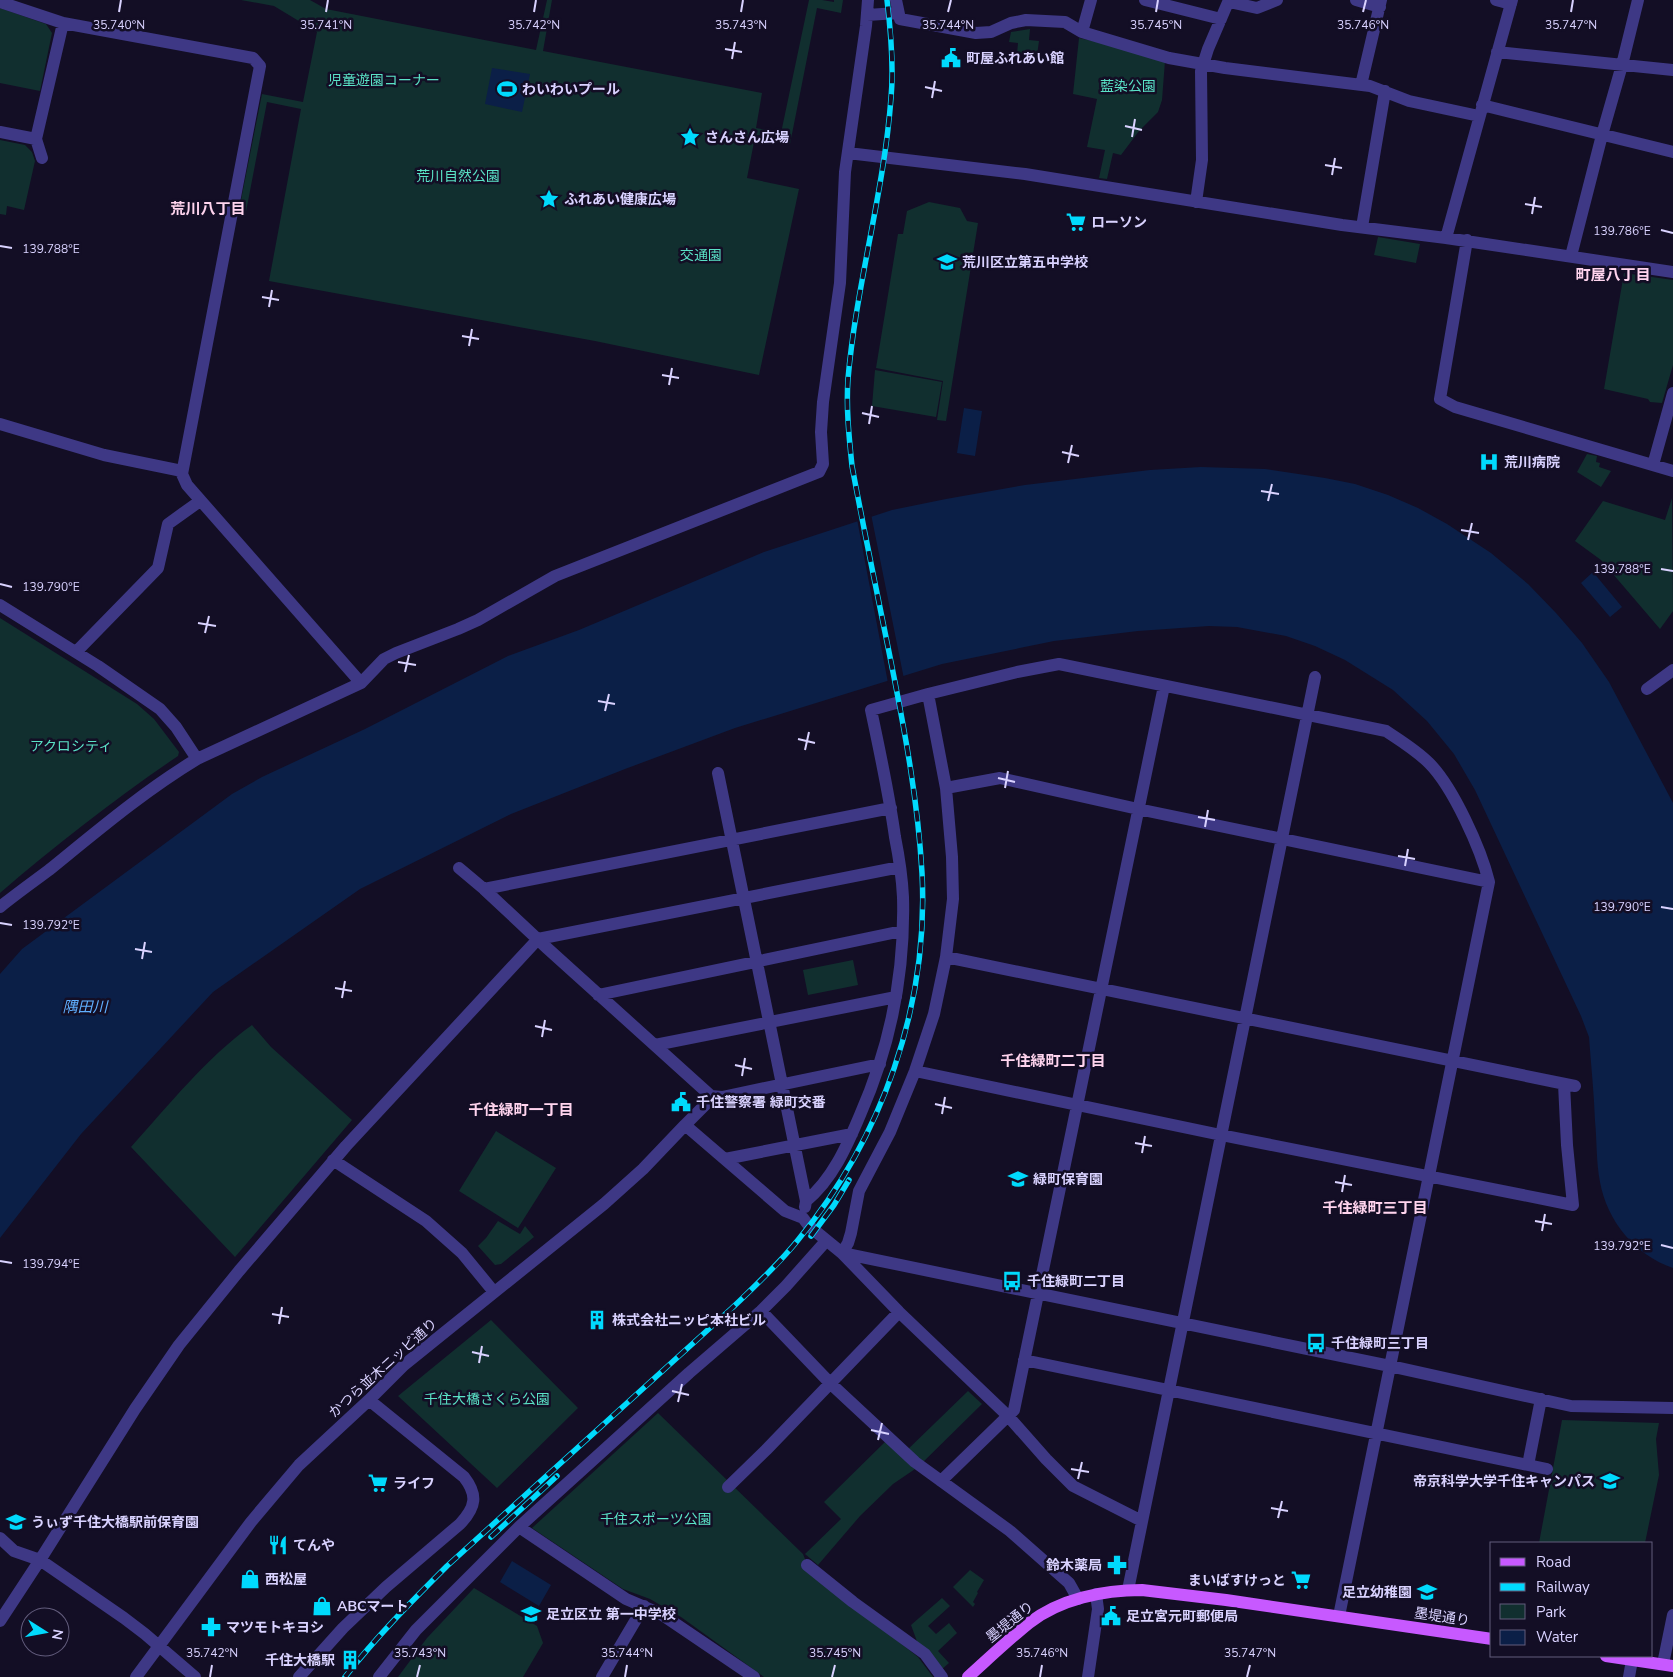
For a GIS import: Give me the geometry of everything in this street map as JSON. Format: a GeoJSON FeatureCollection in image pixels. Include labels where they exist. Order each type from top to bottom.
{"type":"FeatureCollection","features":[{"type":"Feature","properties":{"kind":"main road","name":"墨堤通り"},"geometry":{"type":"LineString","coordinates":[[968,1677],[1030,1623],[1048,1611],[1096,1594],[1128,1590],[1226,1600],[1490,1639]]}},
{"type":"Feature","properties":{"kind":"main road"},"geometry":{"type":"LineString","coordinates":[[1612,1657],[1668,1665]]}},
{"type":"Feature","properties":{"kind":"street"},"geometry":{"type":"LineString","coordinates":[[0,907],[47,872],[102,825],[179,770],[197,759],[361,683],[390,656],[478,620],[556,576],[819,472],[822,464],[821,432],[823,402],[840,283],[844,188],[868,0]]}},
{"type":"Feature","properties":{"kind":"street"},"geometry":{"type":"LineString","coordinates":[[896,0],[900,19],[976,33],[991,32],[1011,23],[1026,20],[1065,22],[1082,32],[1169,58],[1203,65],[1361,85],[1385,91],[1409,101],[1481,110],[1602,134],[1673,152]]}},
{"type":"Feature","properties":{"kind":"street"},"geometry":{"type":"LineString","coordinates":[[1082,32],[1091,0]]}},
{"type":"Feature","properties":{"kind":"street"},"geometry":{"type":"LineString","coordinates":[[1145,0],[1222,19]]}},
{"type":"Feature","properties":{"kind":"street"},"geometry":{"type":"LineString","coordinates":[[1196,202],[1202,160],[1201,71],[1203,65],[1229,1],[1257,8],[1277,0]]}},
{"type":"Feature","properties":{"kind":"street"},"geometry":{"type":"LineString","coordinates":[[1356,0],[1381,3],[1361,85]]}},
{"type":"Feature","properties":{"kind":"street"},"geometry":{"type":"LineString","coordinates":[[1446,238],[1511,2],[1496,0]]}},
{"type":"Feature","properties":{"kind":"street"},"geometry":{"type":"LineString","coordinates":[[1571,256],[1638,0]]}},
{"type":"Feature","properties":{"kind":"street"},"geometry":{"type":"LineString","coordinates":[[0,2],[63,23],[253,58],[260,66],[182,474],[187,485],[200,501],[361,683]]}},
{"type":"Feature","properties":{"kind":"street"},"geometry":{"type":"LineString","coordinates":[[867,16],[898,13]]}},
{"type":"Feature","properties":{"kind":"street"},"geometry":{"type":"LineString","coordinates":[[42,158],[36,139],[63,23]]}},
{"type":"Feature","properties":{"kind":"street"},"geometry":{"type":"LineString","coordinates":[[1497,52],[1673,70]]}},
{"type":"Feature","properties":{"kind":"street"},"geometry":{"type":"LineString","coordinates":[[1362,227],[1385,91]]}},
{"type":"Feature","properties":{"kind":"street"},"geometry":{"type":"LineString","coordinates":[[0,132],[36,139]]}},
{"type":"Feature","properties":{"kind":"street"},"geometry":{"type":"LineString","coordinates":[[848,153],[1025,174],[1196,202],[1362,227],[1467,240],[1673,272]]}},
{"type":"Feature","properties":{"kind":"street"},"geometry":{"type":"LineString","coordinates":[[1467,240],[1440,399],[1455,407],[1673,472]]}},
{"type":"Feature","properties":{"kind":"street"},"geometry":{"type":"LineString","coordinates":[[1653,465],[1673,393]]}},
{"type":"Feature","properties":{"kind":"street"},"geometry":{"type":"LineString","coordinates":[[0,424],[104,455],[182,471]]}},
{"type":"Feature","properties":{"kind":"street"},"geometry":{"type":"LineString","coordinates":[[76,652],[158,568],[168,524],[200,501]]}},
{"type":"Feature","properties":{"kind":"street"},"geometry":{"type":"LineString","coordinates":[[0,605],[136,691],[160,709],[176,727],[197,759]]}},
{"type":"Feature","properties":{"kind":"street"},"geometry":{"type":"LineString","coordinates":[[806,1201],[817,1192],[836,1163],[867,1101],[888,1037],[902,960],[903,897],[900,867],[891,808],[871,710],[1017,672],[1059,664],[1386,731],[1410,746],[1430,764],[1443,781],[1479,851],[1489,882],[1339,1616]]}},
{"type":"Feature","properties":{"kind":"street"},"geometry":{"type":"LineString","coordinates":[[1647,689],[1673,670]]}},
{"type":"Feature","properties":{"kind":"street"},"geometry":{"type":"LineString","coordinates":[[1128,1590],[1315,677]]}},
{"type":"Feature","properties":{"kind":"street"},"geometry":{"type":"LineString","coordinates":[[941,1481],[1014,1410],[1164,686]]}},
{"type":"Feature","properties":{"kind":"street"},"geometry":{"type":"LineString","coordinates":[[842,1253],[851,1233],[859,1191],[890,1132],[915,1071],[934,1014],[946,957],[953,899],[952,857],[946,788],[928,694]]}},
{"type":"Feature","properties":{"kind":"street"},"geometry":{"type":"LineString","coordinates":[[718,773],[806,1201],[803,1218]]}},
{"type":"Feature","properties":{"kind":"street"},"geometry":{"type":"LineString","coordinates":[[946,788],[1000,778],[1138,809],[1489,882]]}},
{"type":"Feature","properties":{"kind":"street"},"geometry":{"type":"LineString","coordinates":[[484,889],[891,808]]}},
{"type":"Feature","properties":{"kind":"street"},"geometry":{"type":"LineString","coordinates":[[0,1621],[135,1409],[179,1345],[333,1160],[419,1065],[538,939],[900,867]]}},
{"type":"Feature","properties":{"kind":"street"},"geometry":{"type":"LineString","coordinates":[[459,868],[711,1096],[722,1097],[880,1064]]}},
{"type":"Feature","properties":{"kind":"street"},"geometry":{"type":"LineString","coordinates":[[598,995],[902,931]]}},
{"type":"Feature","properties":{"kind":"street"},"geometry":{"type":"LineString","coordinates":[[915,1071],[1221,1135],[1573,1205],[1567,1145],[1570,1085],[946,957]]}},
{"type":"Feature","properties":{"kind":"street"},"geometry":{"type":"LineString","coordinates":[[655,1045],[896,997]]}},
{"type":"Feature","properties":{"kind":"street","name":"かつら並木ニッピ通り"},"geometry":{"type":"LineString","coordinates":[[136,1677],[251,1522],[299,1465],[370,1400],[404,1365],[604,1204],[643,1169],[707,1103],[711,1096]]}},
{"type":"Feature","properties":{"kind":"street"},"geometry":{"type":"LineString","coordinates":[[685,1125],[785,1210],[803,1218],[809,1226],[842,1253],[899,1312],[1008,1416],[1046,1460],[1073,1486],[1142,1521]]}},
{"type":"Feature","properties":{"kind":"street"},"geometry":{"type":"LineString","coordinates":[[725,1159],[852,1134]]}},
{"type":"Feature","properties":{"kind":"street"},"geometry":{"type":"LineString","coordinates":[[333,1160],[426,1221],[462,1253],[494,1292]]}},
{"type":"Feature","properties":{"kind":"street"},"geometry":{"type":"LineString","coordinates":[[379,1677],[416,1630],[519,1527],[689,1373],[761,1311],[826,1241]]}},
{"type":"Feature","properties":{"kind":"street"},"geometry":{"type":"LineString","coordinates":[[842,1253],[1390,1366],[1572,1406],[1673,1408]]}},
{"type":"Feature","properties":{"kind":"street"},"geometry":{"type":"LineString","coordinates":[[761,1311],[830,1383],[915,1462],[1010,1531],[1069,1583],[1078,1599]]}},
{"type":"Feature","properties":{"kind":"street"},"geometry":{"type":"LineString","coordinates":[[728,1487],[899,1312]]}},
{"type":"Feature","properties":{"kind":"street"},"geometry":{"type":"LineString","coordinates":[[1024,1360],[1547,1469]]}},
{"type":"Feature","properties":{"kind":"street"},"geometry":{"type":"LineString","coordinates":[[1528,1465],[1541,1399]]}},
{"type":"Feature","properties":{"kind":"street"},"geometry":{"type":"LineString","coordinates":[[299,1677],[343,1628],[386,1587],[460,1524],[473,1506],[474,1497],[471,1486],[464,1477],[382,1412],[370,1400]]}},
{"type":"Feature","properties":{"kind":"street"},"geometry":{"type":"LineString","coordinates":[[519,1527],[626,1598],[661,1614],[754,1677]]}},
{"type":"Feature","properties":{"kind":"street"},"geometry":{"type":"LineString","coordinates":[[0,1538],[14,1551],[40,1560],[124,1618],[195,1677]]}},
{"type":"Feature","properties":{"kind":"street"},"geometry":{"type":"LineString","coordinates":[[807,1564],[853,1602],[925,1654],[942,1677]]}},
{"type":"Feature","properties":{"kind":"street"},"geometry":{"type":"LineString","coordinates":[[1088,1677],[1098,1609],[1096,1594]]}},
{"type":"Feature","properties":{"kind":"street"},"geometry":{"type":"LineString","coordinates":[[602,1677],[644,1606]]}},
{"type":"Feature","properties":{"kind":"street"},"geometry":{"type":"LineString","coordinates":[[1668,1665],[1673,1615]]}},
{"type":"Feature","properties":{"kind":"street"},"geometry":{"type":"LineString","coordinates":[[1629,1677],[1632,1660]]}},
{"type":"Feature","properties":{"kind":"green space","name":"荒川自然公園"},"geometry":{"type":"Polygon","coordinates":[[[241,0],[310,0],[326,9],[536,50],[547,0],[552,0],[543,51],[762,93],[756,128],[781,133],[809,0],[834,2],[834,0],[843,0],[841,13],[817,8],[790,144],[755,137],[747,178],[799,189],[759,375],[595,341],[269,281],[301,109],[267,102],[245,217],[238,215],[262,94],[303,102],[317,32],[274,6],[241,0]]]}},
{"type":"Feature","properties":{"kind":"green space"},"geometry":{"type":"Polygon","coordinates":[[[0,8],[46,24],[52,33],[40,91],[0,83],[0,8]]]}},
{"type":"Feature","properties":{"kind":"green space"},"geometry":{"type":"Polygon","coordinates":[[[1030,29],[1029,40],[1039,41],[1037,55],[1017,54],[1018,43],[1009,42],[1011,32],[1030,29]]]}},
{"type":"Feature","properties":{"kind":"green space","name":"藍染公園"},"geometry":{"type":"Polygon","coordinates":[[[1079,38],[1124,48],[1165,61],[1162,100],[1158,112],[1139,131],[1121,155],[1113,153],[1107,179],[1099,178],[1105,150],[1087,147],[1097,99],[1073,94],[1079,38]]]}},
{"type":"Feature","properties":{"kind":"green space"},"geometry":{"type":"Polygon","coordinates":[[[0,140],[25,145],[32,152],[35,161],[24,210],[7,206],[6,215],[0,214],[0,140]]]}},
{"type":"Feature","properties":{"kind":"green space"},"geometry":{"type":"Polygon","coordinates":[[[929,202],[960,208],[967,221],[978,223],[946,421],[937,420],[943,381],[876,368],[898,234],[903,234],[907,211],[929,202]]]}},
{"type":"Feature","properties":{"kind":"green space"},"geometry":{"type":"Polygon","coordinates":[[[1378,237],[1420,244],[1416,263],[1374,255],[1378,237]]]}},
{"type":"Feature","properties":{"kind":"green space"},"geometry":{"type":"Polygon","coordinates":[[[1624,273],[1673,280],[1673,365],[1662,403],[1650,402],[1648,399],[1604,389],[1624,273]]]}},
{"type":"Feature","properties":{"kind":"green space"},"geometry":{"type":"Polygon","coordinates":[[[875,370],[942,382],[936,417],[872,406],[875,370]]]}},
{"type":"Feature","properties":{"kind":"green space"},"geometry":{"type":"Polygon","coordinates":[[[1587,454],[1597,456],[1596,462],[1600,463],[1599,467],[1611,471],[1601,487],[1577,472],[1587,454]]]}},
{"type":"Feature","properties":{"kind":"green space"},"geometry":{"type":"Polygon","coordinates":[[[1672,498],[1673,611],[1660,629],[1601,560],[1575,541],[1603,501],[1665,520],[1672,498]]]}},
{"type":"Feature","properties":{"kind":"green space","name":"アクロシティ"},"geometry":{"type":"Polygon","coordinates":[[[0,618],[137,704],[154,719],[179,752],[178,756],[87,822],[0,893],[0,618]]]}},
{"type":"Feature","properties":{"kind":"green space"},"geometry":{"type":"Polygon","coordinates":[[[853,960],[858,985],[808,995],[803,970],[853,960]]]}},
{"type":"Feature","properties":{"kind":"green space"},"geometry":{"type":"Polygon","coordinates":[[[252,1025],[271,1047],[352,1120],[235,1257],[131,1147],[204,1067],[252,1025]]]}},
{"type":"Feature","properties":{"kind":"green space"},"geometry":{"type":"Polygon","coordinates":[[[496,1131],[556,1168],[518,1228],[459,1191],[496,1131]]]}},
{"type":"Feature","properties":{"kind":"green space"},"geometry":{"type":"Polygon","coordinates":[[[498,1221],[520,1234],[525,1226],[534,1237],[501,1264],[495,1265],[478,1246],[498,1221]]]}},
{"type":"Feature","properties":{"kind":"green space","name":"千住大橋さくら公園"},"geometry":{"type":"Polygon","coordinates":[[[491,1320],[578,1408],[497,1488],[398,1396],[491,1320]]]}},
{"type":"Feature","properties":{"kind":"green space"},"geometry":{"type":"Polygon","coordinates":[[[968,1391],[982,1404],[918,1467],[893,1484],[860,1516],[818,1565],[805,1554],[841,1519],[824,1502],[886,1441],[901,1456],[968,1391]]]}},
{"type":"Feature","properties":{"kind":"green space","name":"千住スポーツ公園"},"geometry":{"type":"Polygon","coordinates":[[[658,1413],[803,1554],[810,1572],[918,1657],[933,1677],[764,1677],[681,1617],[650,1599],[623,1589],[532,1528],[658,1413]]]}},
{"type":"Feature","properties":{"kind":"green space","name":"帝京科学大学千住キャンパス"},"geometry":{"type":"Polygon","coordinates":[[[1562,1420],[1659,1423],[1656,1439],[1659,1475],[1645,1542],[1539,1542],[1562,1420]]]}},
{"type":"Feature","properties":{"kind":"green space"},"geometry":{"type":"Polygon","coordinates":[[[970,1570],[984,1580],[977,1592],[973,1607],[953,1587],[970,1570]]]}},
{"type":"Feature","properties":{"kind":"green space"},"geometry":{"type":"Polygon","coordinates":[[[474,1588],[537,1626],[543,1643],[523,1677],[398,1677],[427,1638],[474,1588]]]}},
{"type":"Feature","properties":{"kind":"green space"},"geometry":{"type":"Polygon","coordinates":[[[942,1598],[950,1606],[928,1626],[936,1634],[949,1623],[957,1633],[938,1651],[949,1663],[941,1670],[918,1644],[911,1625],[942,1598]]]}},
{"type":"Feature","properties":{"kind":"water","name":"わいわいプール"},"geometry":{"type":"Polygon","coordinates":[[[492,68],[530,74],[522,112],[485,104],[492,68]]]}},
{"type":"Feature","properties":{"kind":"water"},"geometry":{"type":"Polygon","coordinates":[[[964,408],[982,411],[975,456],[957,453],[964,408]]]}},
{"type":"Feature","properties":{"kind":"water","name":"隅田川"},"geometry":{"type":"Polygon","coordinates":[[[1201,467],[1265,469],[1325,478],[1355,484],[1418,508],[1447,524],[1491,553],[1528,584],[1582,643],[1609,682],[1673,803],[1673,1268],[1647,1255],[1635,1245],[1616,1223],[1609,1210],[1600,1182],[1598,1167],[1589,1037],[1581,1016],[1475,790],[1454,754],[1427,721],[1393,690],[1345,660],[1315,646],[1286,636],[1237,627],[1209,626],[1138,631],[1054,641],[942,664],[735,728],[511,814],[360,889],[213,992],[81,1134],[0,1238],[0,974],[22,949],[232,794],[262,777],[365,729],[508,656],[579,630],[764,552],[892,510],[946,499],[1025,485],[1150,470],[1201,467]]]}},
{"type":"Feature","properties":{"kind":"water"},"geometry":{"type":"Polygon","coordinates":[[[1593,572],[1622,607],[1610,617],[1581,583],[1593,572]]]}},
{"type":"Feature","properties":{"kind":"water"},"geometry":{"type":"Polygon","coordinates":[[[512,1561],[551,1585],[539,1606],[500,1582],[512,1561]]]}},
{"type":"Feature","properties":{"kind":"pier"},"geometry":{"type":"Polygon","coordinates":[[[871,514],[904,679],[888,683],[857,519],[871,514]]]}},
{"type":"Feature","properties":{"kind":"railway"},"geometry":{"type":"LineString","coordinates":[[345,1677],[381,1634],[447,1566],[732,1308],[782,1258],[828,1200],[854,1158],[876,1114],[894,1068],[908,1021],[917,972],[922,923],[922,873],[914,793],[906,741],[852,466],[847,401],[857,309],[882,169],[891,98],[892,49],[887,0]]}},
{"type":"Feature","properties":{"kind":"railway"},"geometry":{"type":"LineString","coordinates":[[811,1236],[834,1205],[849,1180]]}},
{"type":"Feature","properties":{"kind":"railway"},"geometry":{"type":"LineString","coordinates":[[491,1537],[557,1476]]}},
{"type":"Feature","properties":{"kind":"place","name":"町屋ふれあい館"},"geometry":{"type":"Point","coordinates":[951,58]}},
{"type":"Feature","properties":{"kind":"place","name":"わいわいプール"},"geometry":{"type":"Point","coordinates":[507,89]}},
{"type":"Feature","properties":{"kind":"place","name":"さんさん広場"},"geometry":{"type":"Point","coordinates":[690,137]}},
{"type":"Feature","properties":{"kind":"place","name":"ふれあい健康広場"},"geometry":{"type":"Point","coordinates":[549,199]}},
{"type":"Feature","properties":{"kind":"place","name":"ローソン"},"geometry":{"type":"Point","coordinates":[1076,222]}},
{"type":"Feature","properties":{"kind":"place","name":"荒川区立第五中学校"},"geometry":{"type":"Point","coordinates":[947,262]}},
{"type":"Feature","properties":{"kind":"place","name":"荒川病院"},"geometry":{"type":"Point","coordinates":[1489,462]}},
{"type":"Feature","properties":{"kind":"place","name":"千住警察署 緑町交番"},"geometry":{"type":"Point","coordinates":[681,1102]}},
{"type":"Feature","properties":{"kind":"place","name":"緑町保育園"},"geometry":{"type":"Point","coordinates":[1018,1179]}},
{"type":"Feature","properties":{"kind":"place","name":"千住緑町二丁目"},"geometry":{"type":"Point","coordinates":[1012,1281]}},
{"type":"Feature","properties":{"kind":"place","name":"株式会社ニッピ本社ビル"},"geometry":{"type":"Point","coordinates":[597,1320]}},
{"type":"Feature","properties":{"kind":"place","name":"千住緑町三丁目"},"geometry":{"type":"Point","coordinates":[1316,1343]}},
{"type":"Feature","properties":{"kind":"place","name":"帝京科学大学千住キャンパス"},"geometry":{"type":"Point","coordinates":[1610,1481]}},
{"type":"Feature","properties":{"kind":"place","name":"ライフ"},"geometry":{"type":"Point","coordinates":[378,1483]}},
{"type":"Feature","properties":{"kind":"place","name":"うぃず千住大橋駅前保育園"},"geometry":{"type":"Point","coordinates":[16,1522]}},
{"type":"Feature","properties":{"kind":"place","name":"てんや"},"geometry":{"type":"Point","coordinates":[278,1545]}},
{"type":"Feature","properties":{"kind":"place","name":"鈴木薬局"},"geometry":{"type":"Point","coordinates":[1117,1565]}},
{"type":"Feature","properties":{"kind":"place","name":"西松屋"},"geometry":{"type":"Point","coordinates":[250,1579]}},
{"type":"Feature","properties":{"kind":"place","name":"まいばすけっと"},"geometry":{"type":"Point","coordinates":[1301,1580]}},
{"type":"Feature","properties":{"kind":"place","name":"足立幼稚園"},"geometry":{"type":"Point","coordinates":[1427,1592]}},
{"type":"Feature","properties":{"kind":"place","name":"ABCマート"},"geometry":{"type":"Point","coordinates":[322,1606]}},
{"type":"Feature","properties":{"kind":"place","name":"足立区立 第一中学校"},"geometry":{"type":"Point","coordinates":[531,1614]}},
{"type":"Feature","properties":{"kind":"place","name":"足立宮元町郵便局"},"geometry":{"type":"Point","coordinates":[1111,1616]}},
{"type":"Feature","properties":{"kind":"place","name":"マツモトキヨシ"},"geometry":{"type":"Point","coordinates":[211,1627]}},
{"type":"Feature","properties":{"kind":"place","name":"千住大橋駅"},"geometry":{"type":"Point","coordinates":[350,1660]}},
{"type":"Feature","properties":{"kind":"district","name":"荒川八丁目"},"geometry":{"type":"Point","coordinates":[208,209]}},
{"type":"Feature","properties":{"kind":"district","name":"町屋八丁目"},"geometry":{"type":"Point","coordinates":[1613,275]}},
{"type":"Feature","properties":{"kind":"district","name":"千住緑町二丁目"},"geometry":{"type":"Point","coordinates":[1053,1061]}},
{"type":"Feature","properties":{"kind":"district","name":"千住緑町一丁目"},"geometry":{"type":"Point","coordinates":[521,1110]}},
{"type":"Feature","properties":{"kind":"district","name":"千住緑町三丁目"},"geometry":{"type":"Point","coordinates":[1375,1208]}},
{"type":"Feature","properties":{"kind":"park label","name":"児童遊園コーナー"},"geometry":{"type":"Point","coordinates":[384,80]}},
{"type":"Feature","properties":{"kind":"park label","name":"交通園"},"geometry":{"type":"Point","coordinates":[701,255]}}]}
